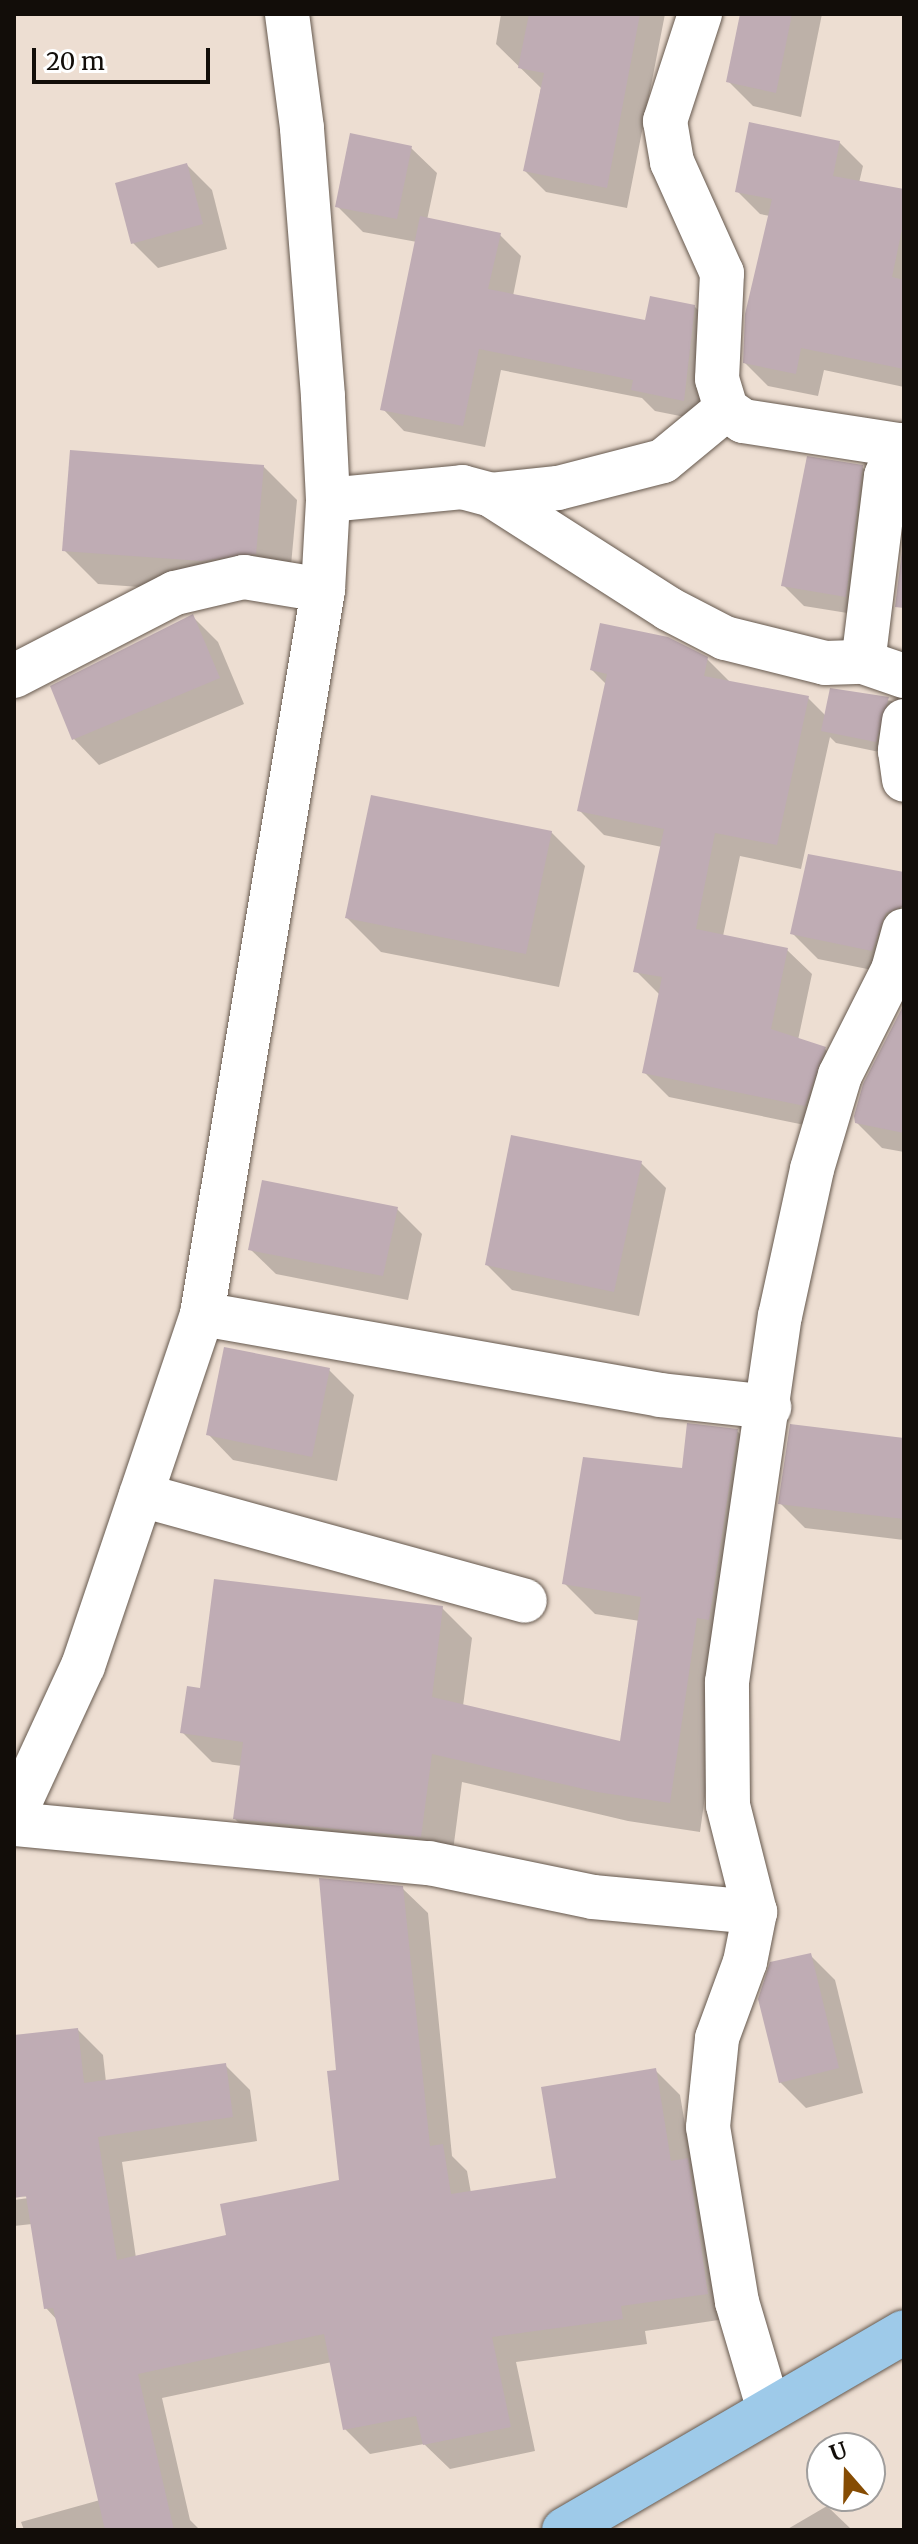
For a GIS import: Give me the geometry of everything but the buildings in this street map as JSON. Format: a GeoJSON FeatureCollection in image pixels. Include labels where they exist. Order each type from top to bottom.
{"type":"FeatureCollection","features":[{"type":"Feature","properties":{"kind":"main road"},"geometry":{"type":"LineString","coordinates":[[564,2530],[904,2332]]}},
{"type":"Feature","properties":{"kind":"street"},"geometry":{"type":"LineString","coordinates":[[14,1815],[83,1666],[202,1314],[323,590],[328,500],[302,128],[287,14]]}},
{"type":"Feature","properties":{"kind":"street"},"geometry":{"type":"LineString","coordinates":[[700,14],[665,121],[672,162],[722,273],[717,379],[726,409],[743,421],[901,445],[886,476],[863,662]]}},
{"type":"Feature","properties":{"kind":"street"},"geometry":{"type":"LineString","coordinates":[[491,495],[558,488],[663,461],[726,409]]}},
{"type":"Feature","properties":{"kind":"street"},"geometry":{"type":"LineString","coordinates":[[328,500],[462,487],[491,495],[669,609],[725,638],[825,663],[863,662],[904,676]]}},
{"type":"Feature","properties":{"kind":"street"},"geometry":{"type":"LineString","coordinates":[[14,676],[175,593],[244,577],[323,590]]}},
{"type":"Feature","properties":{"kind":"street"},"geometry":{"type":"LineString","coordinates":[[904,721],[900,751],[904,780]]}},
{"type":"Feature","properties":{"kind":"street"},"geometry":{"type":"LineString","coordinates":[[769,2410],[737,2302],[708,2127],[717,2038],[745,1962],[755,1912],[728,1805],[727,1682],[780,1316],[812,1169],[840,1075],[893,970],[904,930]]}},
{"type":"Feature","properties":{"kind":"street"},"geometry":{"type":"LineString","coordinates":[[202,1314],[660,1395],[769,1407]]}},
{"type":"Feature","properties":{"kind":"street"},"geometry":{"type":"LineString","coordinates":[[141,1495],[525,1601]]}},
{"type":"Feature","properties":{"kind":"street"},"geometry":{"type":"LineString","coordinates":[[14,1824],[429,1863],[593,1897],[755,1912]]}}]}
